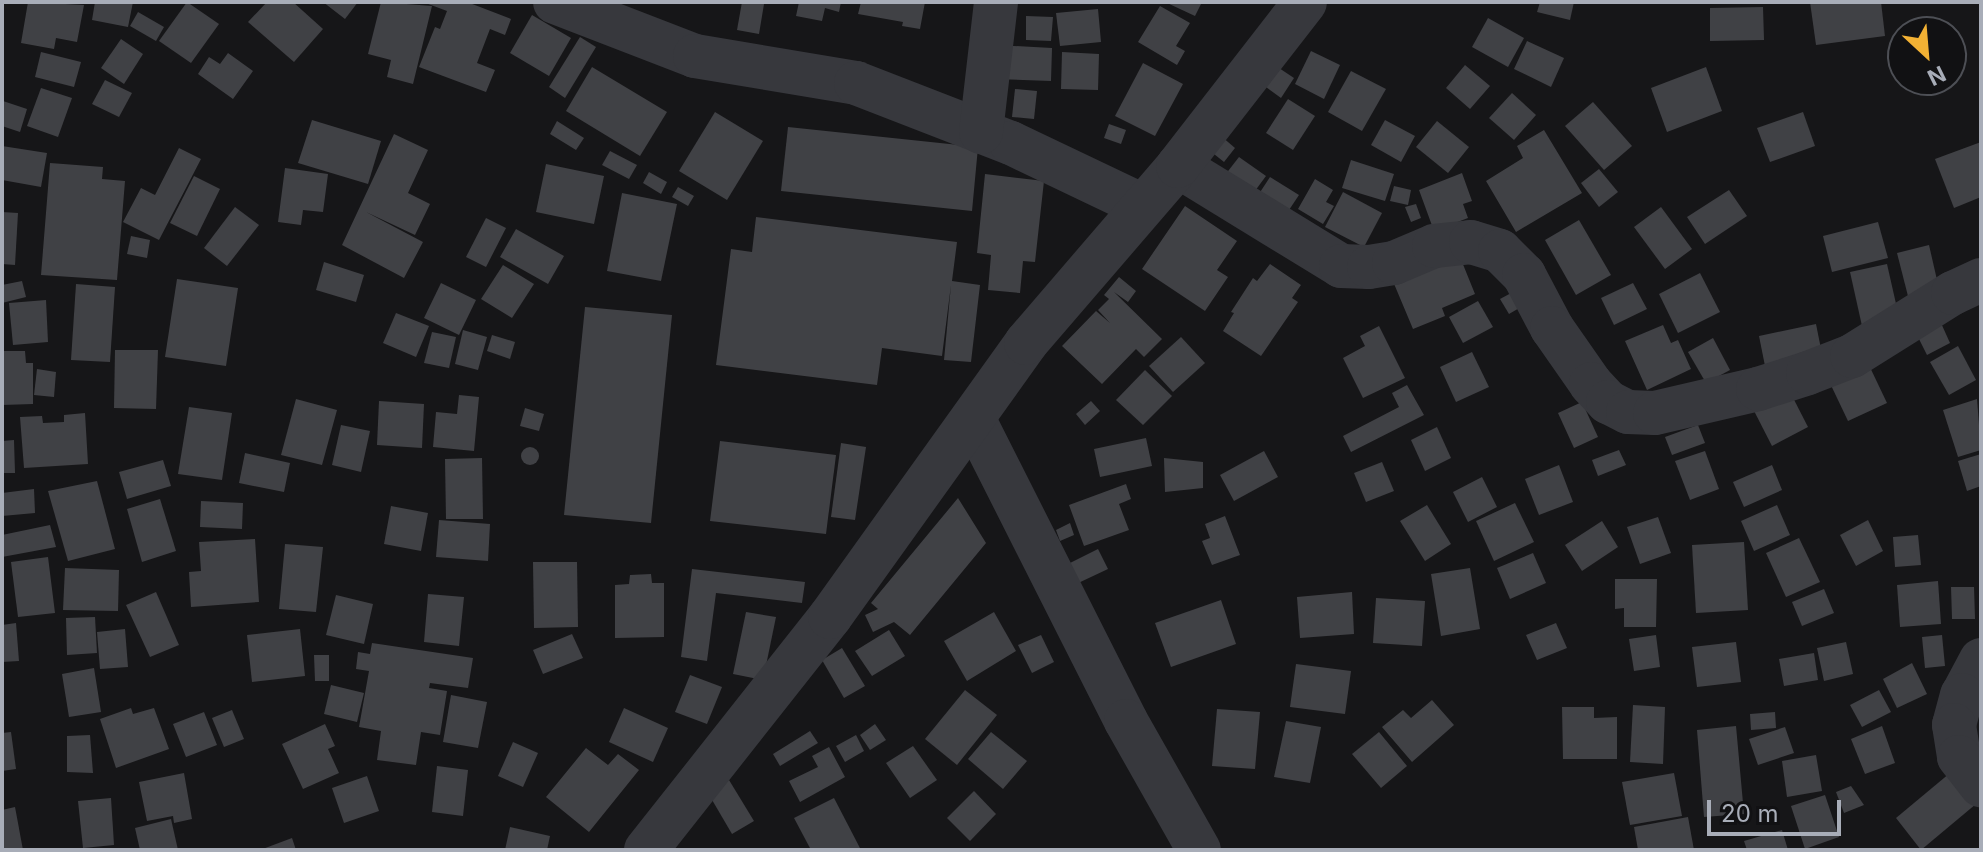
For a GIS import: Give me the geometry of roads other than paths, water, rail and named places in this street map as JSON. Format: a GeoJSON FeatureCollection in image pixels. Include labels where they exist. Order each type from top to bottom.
{"type":"FeatureCollection","features":[{"type":"Feature","properties":{"kind":"street"},"geometry":{"type":"LineString","coordinates":[[555,2],[695,56],[856,83],[981,132],[1143,206]]}},
{"type":"Feature","properties":{"kind":"street"},"geometry":{"type":"LineString","coordinates":[[981,132],[996,2]]}},
{"type":"Feature","properties":{"kind":"street"},"geometry":{"type":"LineString","coordinates":[[646,850],[830,617],[1026,343],[1178,166],[1305,2]]}},
{"type":"Feature","properties":{"kind":"street"},"geometry":{"type":"LineString","coordinates":[[1178,166],[1341,266],[1369,267],[1394,263],[1434,246],[1471,242],[1500,251],[1524,275],[1552,328],[1591,384],[1608,402],[1628,412],[1655,413],[1758,389],[1808,373],[1852,356],[1953,293],[1981,280]]}},
{"type":"Feature","properties":{"kind":"street"},"geometry":{"type":"LineString","coordinates":[[973,418],[1126,721],[1199,850]]}},
{"type":"Feature","properties":{"kind":"street"},"geometry":{"type":"LineString","coordinates":[[1981,660],[1962,695],[1954,725],[1959,757],[1981,785]]}}]}
